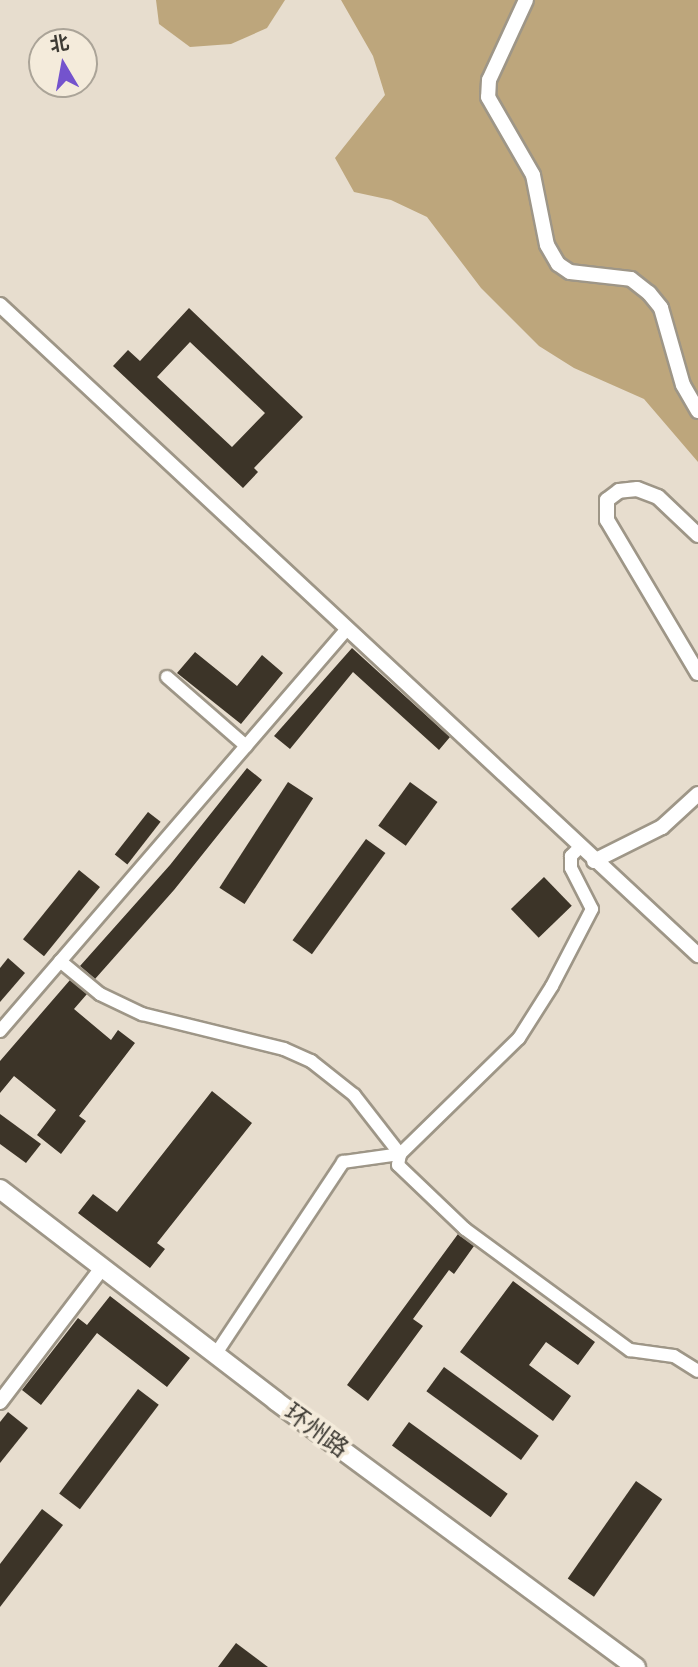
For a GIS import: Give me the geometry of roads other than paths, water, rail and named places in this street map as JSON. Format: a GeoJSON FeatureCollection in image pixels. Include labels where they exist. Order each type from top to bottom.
{"type":"FeatureCollection","features":[{"type":"Feature","properties":{"kind":"main road","name":"环州路"},"geometry":{"type":"LineString","coordinates":[[0,1189],[215,1355],[636,1667]]}},
{"type":"Feature","properties":{"kind":"street"},"geometry":{"type":"LineString","coordinates":[[526,0],[489,80],[488,97],[533,175],[547,245],[558,264],[570,272],[631,279],[649,293],[662,308],[680,376],[698,411]]}},
{"type":"Feature","properties":{"kind":"street"},"geometry":{"type":"LineString","coordinates":[[0,304],[346,630],[698,955]]}},
{"type":"Feature","properties":{"kind":"street"},"geometry":{"type":"LineString","coordinates":[[698,535],[658,497],[637,489],[619,491],[607,500],[607,520],[698,673]]}},
{"type":"Feature","properties":{"kind":"street"},"geometry":{"type":"LineString","coordinates":[[0,1031],[346,630]]}},
{"type":"Feature","properties":{"kind":"street"},"geometry":{"type":"LineString","coordinates":[[167,677],[246,746]]}},
{"type":"Feature","properties":{"kind":"street"},"geometry":{"type":"LineString","coordinates":[[594,861],[662,827],[698,794]]}},
{"type":"Feature","properties":{"kind":"street"},"geometry":{"type":"LineString","coordinates":[[215,1355],[343,1162],[400,1153],[519,1038],[552,986],[592,909],[571,868],[571,856],[580,847]]}},
{"type":"Feature","properties":{"kind":"street"},"geometry":{"type":"LineString","coordinates":[[60,961],[100,994],[142,1014],[284,1049],[317,1064],[354,1095],[400,1153],[398,1165],[465,1229],[630,1350],[674,1356],[698,1371]]}},
{"type":"Feature","properties":{"kind":"street"},"geometry":{"type":"LineString","coordinates":[[0,1402],[102,1268]]}}]}
